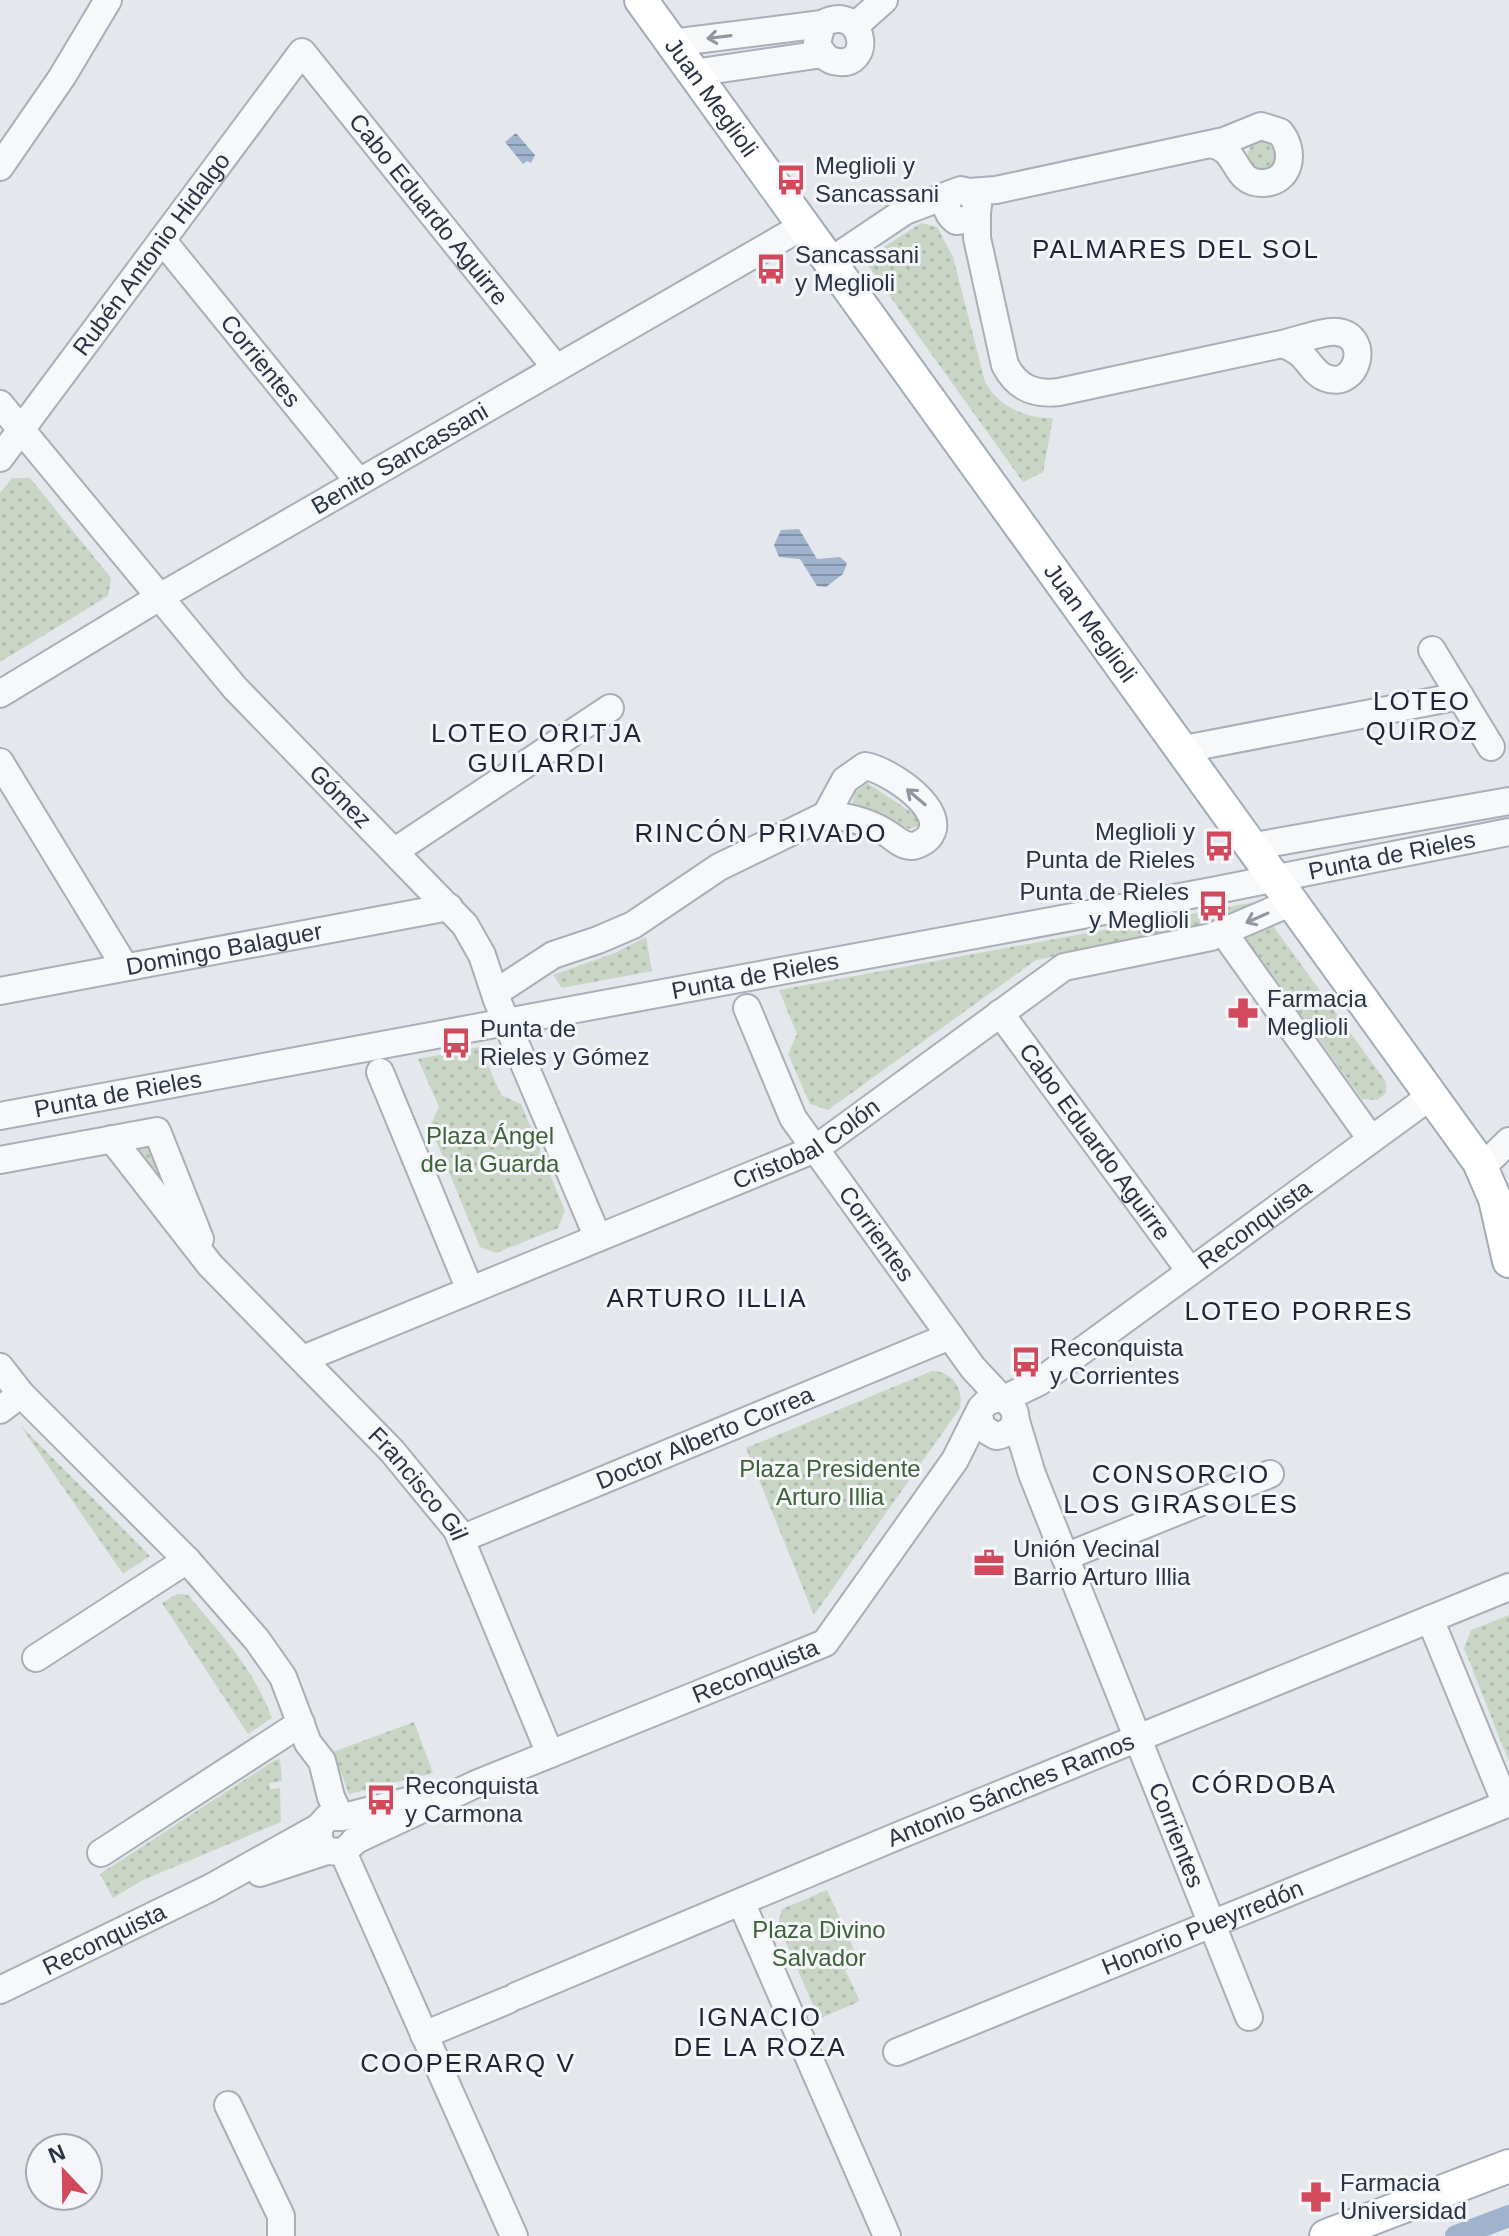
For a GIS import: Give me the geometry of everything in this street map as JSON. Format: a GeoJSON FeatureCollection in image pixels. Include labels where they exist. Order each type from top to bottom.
{"type":"FeatureCollection","features":[{"type":"Feature","properties":{"kind":"main road","name":"Juan Meglioli"},"geometry":{"type":"LineString","coordinates":[[641,0],[1482,1167],[1495,1199],[1509,1257]]}},
{"type":"Feature","properties":{"kind":"main road"},"geometry":{"type":"LineString","coordinates":[[1326,2236],[1509,2166]]}},
{"type":"Feature","properties":{"kind":"main road"},"geometry":{"type":"LineString","coordinates":[[1383,2236],[1509,2188]]}},
{"type":"Feature","properties":{"kind":"street"},"geometry":{"type":"LineString","coordinates":[[0,167],[62,77],[108,0]]}},
{"type":"Feature","properties":{"kind":"street"},"geometry":{"type":"LineString","coordinates":[[856,25],[885,0]]}},
{"type":"Feature","properties":{"kind":"street"},"geometry":{"type":"LineString","coordinates":[[671,43],[822,24],[836,17],[851,20],[860,31],[861,44],[848,60],[835,61],[823,54],[693,73]]}},
{"type":"Feature","properties":{"kind":"street"},"geometry":{"type":"LineString","coordinates":[[822,24],[817,36],[823,54]]}},
{"type":"Feature","properties":{"kind":"street"},"geometry":{"type":"LineString","coordinates":[[757,32],[761,63]]}},
{"type":"Feature","properties":{"kind":"street","name":"Rubén Antonio Hidalgo"},"geometry":{"type":"LineString","coordinates":[[0,458],[302,52]]}},
{"type":"Feature","properties":{"kind":"street","name":"Cabo Eduardo Aguirre"},"geometry":{"type":"LineString","coordinates":[[302,52],[556,368]]}},
{"type":"Feature","properties":{"kind":"street"},"geometry":{"type":"LineString","coordinates":[[829,262],[898,215],[965,208],[1210,144]]}},
{"type":"Feature","properties":{"kind":"street"},"geometry":{"type":"LineString","coordinates":[[965,208],[1005,365],[1018,383],[1037,393],[1059,392],[1282,344]]}},
{"type":"Feature","properties":{"kind":"street","name":"Benito Sancassani"},"geometry":{"type":"LineString","coordinates":[[0,694],[158,598],[803,226]]}},
{"type":"Feature","properties":{"kind":"street","name":"Corrientes"},"geometry":{"type":"LineString","coordinates":[[162,240],[359,482]]}},
{"type":"Feature","properties":{"kind":"street","name":"Gómez"},"geometry":{"type":"LineString","coordinates":[[0,404],[242,697],[449,907],[475,940],[506,1022],[598,1238]]}},
{"type":"Feature","properties":{"kind":"street"},"geometry":{"type":"LineString","coordinates":[[1432,650],[1491,747]]}},
{"type":"Feature","properties":{"kind":"street"},"geometry":{"type":"LineString","coordinates":[[1179,750],[1460,696]]}},
{"type":"Feature","properties":{"kind":"street"},"geometry":{"type":"LineString","coordinates":[[395,851],[610,708]]}},
{"type":"Feature","properties":{"kind":"street"},"geometry":{"type":"LineString","coordinates":[[0,762],[125,967]]}},
{"type":"Feature","properties":{"kind":"street"},"geometry":{"type":"LineString","coordinates":[[1249,847],[1509,801]]}},
{"type":"Feature","properties":{"kind":"street"},"geometry":{"type":"LineString","coordinates":[[495,993],[553,955],[633,925],[719,867],[826,815]]}},
{"type":"Feature","properties":{"kind":"street","name":"Punta de Rieles"},"geometry":{"type":"LineString","coordinates":[[0,1116],[1196,894],[1281,890],[1509,832]]}},
{"type":"Feature","properties":{"kind":"street","name":"Cristobal Colón"},"geometry":{"type":"LineString","coordinates":[[303,1359],[815,1149],[1064,967],[1224,933],[1281,890]]}},
{"type":"Feature","properties":{"kind":"street","name":"Domingo Balaguer"},"geometry":{"type":"LineString","coordinates":[[0,991],[449,907]]}},
{"type":"Feature","properties":{"kind":"street"},"geometry":{"type":"LineString","coordinates":[[1224,933],[1371,1139]]}},
{"type":"Feature","properties":{"kind":"street","name":"Corrientes"},"geometry":{"type":"LineString","coordinates":[[747,1008],[793,1118],[973,1368],[1032,1474],[1249,2017]]}},
{"type":"Feature","properties":{"kind":"street","name":"Cabo Eduardo Aguirre"},"geometry":{"type":"LineString","coordinates":[[1000,1013],[1190,1271]]}},
{"type":"Feature","properties":{"kind":"street"},"geometry":{"type":"LineString","coordinates":[[380,1072],[470,1290]]}},
{"type":"Feature","properties":{"kind":"street","name":"Reconquista"},"geometry":{"type":"LineString","coordinates":[[0,1990],[210,1888],[336,1832],[476,1784],[825,1643],[955,1460],[999,1416],[1039,1382],[1431,1096]]}},
{"type":"Feature","properties":{"kind":"street","name":"Francisco Gil"},"geometry":{"type":"LineString","coordinates":[[210,1265],[157,1131],[112,1139],[210,1265],[392,1451],[457,1530],[550,1754]]}},
{"type":"Feature","properties":{"kind":"street"},"geometry":{"type":"LineString","coordinates":[[0,1160],[112,1139]]}},
{"type":"Feature","properties":{"kind":"street"},"geometry":{"type":"LineString","coordinates":[[1482,1167],[1509,1141]]}},
{"type":"Feature","properties":{"kind":"street","name":"Doctor Alberto Correa"},"geometry":{"type":"LineString","coordinates":[[461,1539],[950,1336]]}},
{"type":"Feature","properties":{"kind":"street"},"geometry":{"type":"LineString","coordinates":[[0,1367],[21,1394],[187,1560],[257,1640],[283,1677],[304,1733],[309,1765],[336,1832],[514,2236]]}},
{"type":"Feature","properties":{"kind":"street"},"geometry":{"type":"LineString","coordinates":[[0,1410],[21,1394]]}},
{"type":"Feature","properties":{"kind":"street"},"geometry":{"type":"LineString","coordinates":[[1065,1557],[1270,1474]]}},
{"type":"Feature","properties":{"kind":"street"},"geometry":{"type":"LineString","coordinates":[[36,1658],[187,1560]]}},
{"type":"Feature","properties":{"kind":"street","name":"Antonio Sánches Ramos"},"geometry":{"type":"LineString","coordinates":[[424,2035],[1509,1587]]}},
{"type":"Feature","properties":{"kind":"street"},"geometry":{"type":"LineString","coordinates":[[1430,1619],[1508,1804]]}},
{"type":"Feature","properties":{"kind":"street"},"geometry":{"type":"LineString","coordinates":[[101,1853],[304,1733]]}},
{"type":"Feature","properties":{"kind":"street","name":"Honorio Pueyrredón"},"geometry":{"type":"LineString","coordinates":[[897,2052],[1508,1804]]}},
{"type":"Feature","properties":{"kind":"street"},"geometry":{"type":"LineString","coordinates":[[741,1902],[887,2236]]}},
{"type":"Feature","properties":{"kind":"street"},"geometry":{"type":"LineString","coordinates":[[228,2105],[278,2208],[281,2236]]}},
{"type":"Feature","properties":{"kind":"green space"},"geometry":{"type":"Polygon","coordinates":[[[1263,140],[1274,144],[1278,155],[1274,166],[1263,170],[1252,166],[1248,155],[1252,144],[1263,140]]]}},
{"type":"Feature","properties":{"kind":"green space"},"geometry":{"type":"Polygon","coordinates":[[[921,223],[937,227],[953,257],[985,382],[997,398],[1014,409],[1033,416],[1053,418],[1043,472],[1023,482],[864,260],[921,223]]]}},
{"type":"Feature","properties":{"kind":"green space"},"geometry":{"type":"Polygon","coordinates":[[[12,478],[30,478],[111,578],[108,596],[0,662],[0,493],[12,478]]]}},
{"type":"Feature","properties":{"kind":"green space"},"geometry":{"type":"Polygon","coordinates":[[[867,783],[918,817],[918,826],[909,829],[853,803],[854,793],[867,783]]]}},
{"type":"Feature","properties":{"kind":"green space"},"geometry":{"type":"Polygon","coordinates":[[[1255,902],[1259,907],[1244,918],[1036,960],[828,1110],[810,1104],[788,1054],[797,1034],[779,990],[1255,902]]]}},
{"type":"Feature","properties":{"kind":"green space"},"geometry":{"type":"Polygon","coordinates":[[[1271,923],[1386,1082],[1386,1093],[1377,1100],[1362,1099],[1246,939],[1251,928],[1271,923]]]}},
{"type":"Feature","properties":{"kind":"green space"},"geometry":{"type":"Polygon","coordinates":[[[646,937],[652,971],[562,988],[553,975],[615,953],[646,937]]]}},
{"type":"Feature","properties":{"kind":"green space","name":"Plaza Ángel de la Guarda"},"geometry":{"type":"Polygon","coordinates":[[[480,1047],[501,1095],[521,1104],[565,1211],[558,1228],[496,1253],[480,1247],[430,1126],[439,1107],[418,1059],[480,1047]]]}},
{"type":"Feature","properties":{"kind":"green space"},"geometry":{"type":"Polygon","coordinates":[[[150,1143],[166,1182],[163,1185],[135,1149],[150,1143]]]}},
{"type":"Feature","properties":{"kind":"green space","name":"Plaza Presidente Arturo Illia"},"geometry":{"type":"Polygon","coordinates":[[[932,1371],[945,1374],[955,1382],[960,1394],[960,1408],[814,1615],[746,1448],[932,1371]]]}},
{"type":"Feature","properties":{"kind":"green space"},"geometry":{"type":"Polygon","coordinates":[[[20,1425],[150,1556],[123,1574],[20,1425]]]}},
{"type":"Feature","properties":{"kind":"green space"},"geometry":{"type":"Polygon","coordinates":[[[177,1594],[188,1595],[225,1639],[246,1667],[264,1700],[272,1718],[248,1734],[162,1603],[177,1594]]]}},
{"type":"Feature","properties":{"kind":"green space"},"geometry":{"type":"Polygon","coordinates":[[[1509,1615],[1509,1762],[1464,1648],[1471,1630],[1509,1615]]]}},
{"type":"Feature","properties":{"kind":"green space"},"geometry":{"type":"Polygon","coordinates":[[[414,1722],[433,1773],[349,1794],[333,1752],[414,1722]]]}},
{"type":"Feature","properties":{"kind":"green space"},"geometry":{"type":"Polygon","coordinates":[[[280,1759],[282,1781],[269,1783],[270,1789],[280,1788],[281,1822],[143,1880],[113,1898],[100,1874],[280,1759]]]}},
{"type":"Feature","properties":{"kind":"green space","name":"Plaza Divino Salvador"},"geometry":{"type":"Polygon","coordinates":[[[827,1890],[860,1963],[845,1970],[860,2001],[819,2019],[778,1924],[782,1909],[827,1890]]]}},
{"type":"Feature","properties":{"kind":"water"},"geometry":{"type":"Polygon","coordinates":[[[516,133],[535,155],[531,163],[527,161],[523,164],[505,142],[516,133]]]}},
{"type":"Feature","properties":{"kind":"water"},"geometry":{"type":"Polygon","coordinates":[[[799,529],[817,559],[840,557],[847,563],[843,574],[826,587],[817,586],[800,559],[779,557],[774,545],[781,530],[799,529]]]}},
{"type":"Feature","properties":{"kind":"waterway"},"geometry":{"type":"LineString","coordinates":[[1456,2236],[1509,2216]]}},
{"type":"Feature","properties":{"kind":"place","name":"Meglioli y Sancassani"},"geometry":{"type":"Point","coordinates":[791,180]}},
{"type":"Feature","properties":{"kind":"place","name":"Sancassani y Meglioli"},"geometry":{"type":"Point","coordinates":[771,269]}},
{"type":"Feature","properties":{"kind":"place","name":"Meglioli y Punta de Rieles"},"geometry":{"type":"Point","coordinates":[1219,846]}},
{"type":"Feature","properties":{"kind":"place","name":"Punta de Rieles y Meglioli"},"geometry":{"type":"Point","coordinates":[1213,906]}},
{"type":"Feature","properties":{"kind":"place","name":"Farmacia Meglioli"},"geometry":{"type":"Point","coordinates":[1243,1013]}},
{"type":"Feature","properties":{"kind":"place","name":"Punta de Rieles y Gómez"},"geometry":{"type":"Point","coordinates":[456,1043]}},
{"type":"Feature","properties":{"kind":"place","name":"Reconquista y Corrientes"},"geometry":{"type":"Point","coordinates":[1026,1362]}},
{"type":"Feature","properties":{"kind":"place","name":"Unión Vecinal Barrio Arturo Illia"},"geometry":{"type":"Point","coordinates":[989,1563]}},
{"type":"Feature","properties":{"kind":"place","name":"Reconquista y Carmona"},"geometry":{"type":"Point","coordinates":[381,1800]}},
{"type":"Feature","properties":{"kind":"place","name":"Farmacia Universidad"},"geometry":{"type":"Point","coordinates":[1316,2197]}},
{"type":"Feature","properties":{"kind":"district","name":"PALMARES DEL SOL"},"geometry":{"type":"Point","coordinates":[1176,249]}},
{"type":"Feature","properties":{"kind":"district","name":"LOTEO QUIROZ"},"geometry":{"type":"Point","coordinates":[1422,716]}},
{"type":"Feature","properties":{"kind":"district","name":"LOTEO ORITJA GUILARDI"},"geometry":{"type":"Point","coordinates":[537,748]}},
{"type":"Feature","properties":{"kind":"district","name":"RINCÓN PRIVADO"},"geometry":{"type":"Point","coordinates":[761,833]}},
{"type":"Feature","properties":{"kind":"district","name":"ARTURO ILLIA"},"geometry":{"type":"Point","coordinates":[707,1298]}},
{"type":"Feature","properties":{"kind":"district","name":"LOTEO PORRES"},"geometry":{"type":"Point","coordinates":[1299,1311]}},
{"type":"Feature","properties":{"kind":"district","name":"CONSORCIO LOS GIRASOLES"},"geometry":{"type":"Point","coordinates":[1181,1489]}},
{"type":"Feature","properties":{"kind":"district","name":"CÓRDOBA"},"geometry":{"type":"Point","coordinates":[1264,1784]}},
{"type":"Feature","properties":{"kind":"district","name":"IGNACIO DE LA ROZA"},"geometry":{"type":"Point","coordinates":[760,2032]}},
{"type":"Feature","properties":{"kind":"district","name":"COOPERARQ V"},"geometry":{"type":"Point","coordinates":[468,2063]}}]}
